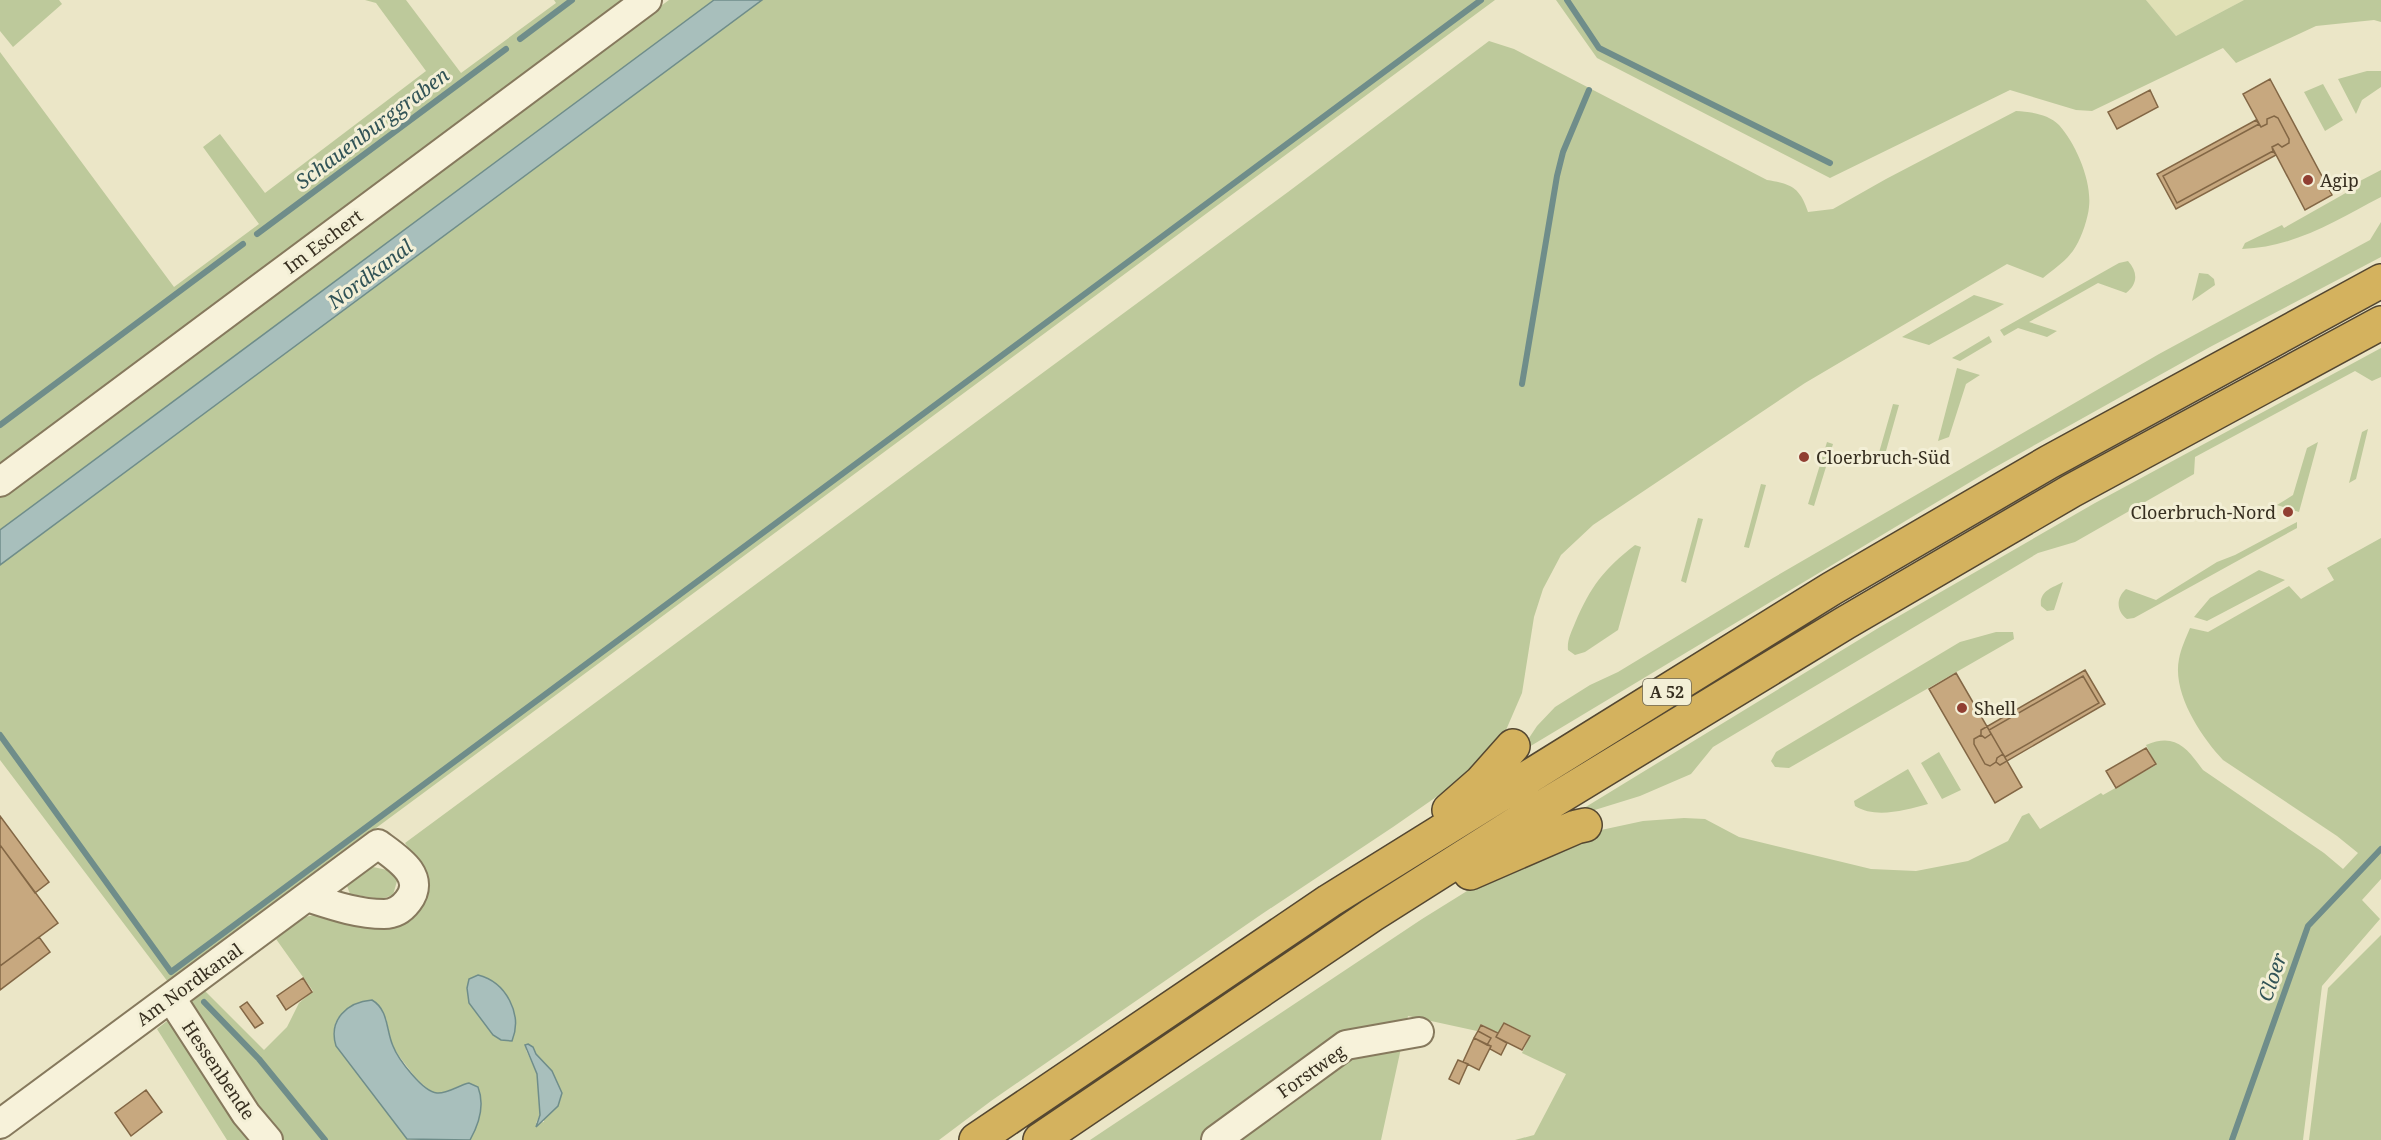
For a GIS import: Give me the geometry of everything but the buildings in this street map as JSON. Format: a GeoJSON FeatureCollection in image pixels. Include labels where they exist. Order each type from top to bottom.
{"type":"FeatureCollection","features":[{"type":"Feature","properties":{"kind":"highway","name":"A 52"},"geometry":{"type":"LineString","coordinates":[[976,1140],[1329,901],[1831,589],[2049,462],[2381,281]]}},
{"type":"Feature","properties":{"kind":"highway","name":"A 52"},"geometry":{"type":"LineString","coordinates":[[1040,1140],[1372,915],[1533,813],[1845,623],[2071,491],[2381,323]]}},
{"type":"Feature","properties":{"kind":"highway"},"geometry":{"type":"LineString","coordinates":[[1329,901],[1441,817],[1480,782],[1513,746]]}},
{"type":"Feature","properties":{"kind":"highway"},"geometry":{"type":"LineString","coordinates":[[1372,915],[1525,848],[1586,825]]}},
{"type":"Feature","properties":{"kind":"street","name":"Im Eschert"},"geometry":{"type":"LineString","coordinates":[[0,482],[647,0]]}},
{"type":"Feature","properties":{"kind":"street","name":"Am Nordkanal"},"geometry":{"type":"LineString","coordinates":[[0,1124],[378,844],[410,870],[415,882],[412,895],[404,906],[395,912],[385,914],[351,911],[307,897]]}},
{"type":"Feature","properties":{"kind":"street","name":"Hessenbende"},"geometry":{"type":"LineString","coordinates":[[171,998],[246,1114],[268,1140]]}},
{"type":"Feature","properties":{"kind":"street","name":"Forstweg"},"geometry":{"type":"LineString","coordinates":[[1216,1140],[1346,1045],[1419,1032]]}},
{"type":"Feature","properties":{"kind":"green space"},"geometry":{"type":"Polygon","coordinates":[[[0,0],[59,0],[62,4],[13,47],[0,31],[0,0]]]}},
{"type":"Feature","properties":{"kind":"green space"},"geometry":{"type":"Polygon","coordinates":[[[365,0],[406,0],[461,73],[556,3],[554,0],[632,0],[0,470],[0,52],[174,287],[259,224],[203,147],[220,134],[265,193],[426,71],[376,3],[365,0]]]}},
{"type":"Feature","properties":{"kind":"green space"},"geometry":{"type":"Polygon","coordinates":[[[669,0],[714,0],[0,530],[0,498],[669,0]]]}},
{"type":"Feature","properties":{"kind":"green space"},"geometry":{"type":"Polygon","coordinates":[[[762,0],[1495,0],[168,982],[0,760],[0,565],[762,0]]]}},
{"type":"Feature","properties":{"kind":"green space"},"geometry":{"type":"Polygon","coordinates":[[[1556,0],[2146,0],[2176,36],[2244,0],[2381,0],[2381,22],[2374,20],[2316,26],[2236,63],[2223,48],[2092,111],[2076,110],[2010,90],[1830,178],[1597,58],[1556,0]]]}},
{"type":"Feature","properties":{"kind":"green space"},"geometry":{"type":"Polygon","coordinates":[[[2146,0],[2244,0],[2176,36],[2146,0]]]}},
{"type":"Feature","properties":{"kind":"green space"},"geometry":{"type":"Polygon","coordinates":[[[1489,41],[1514,49],[1767,180],[1794,188],[1802,197],[1808,212],[1833,209],[2016,111],[2045,116],[2059,125],[2082,163],[2088,186],[2089,207],[2086,222],[2073,251],[2043,278],[2007,264],[1805,383],[1593,525],[1561,555],[1543,589],[1534,617],[1522,693],[1503,737],[1465,777],[1259,916],[991,1101],[939,1140],[470,1140],[474,1133],[462,1085],[440,1094],[431,1092],[415,1077],[392,1045],[386,1018],[364,1001],[349,1008],[339,1017],[334,1029],[336,1046],[409,1140],[227,1140],[157,1029],[205,991],[264,1050],[287,1027],[299,1003],[313,991],[276,939],[305,917],[319,914],[380,921],[417,861],[405,843],[1288,192],[1489,41]],[[533,1047],[526,1050],[537,1074],[540,1115],[536,1123],[544,1122],[536,1054],[533,1047]]]}},
{"type":"Feature","properties":{"kind":"green space"},"geometry":{"type":"Polygon","coordinates":[[[2367,71],[2381,71],[2381,87],[2362,100],[2356,114],[2338,79],[2367,71]]]}},
{"type":"Feature","properties":{"kind":"green space"},"geometry":{"type":"Polygon","coordinates":[[[2323,84],[2343,120],[2325,131],[2304,92],[2323,84]]]}},
{"type":"Feature","properties":{"kind":"green space"},"geometry":{"type":"Polygon","coordinates":[[[2381,170],[2381,197],[2297,238],[2242,249],[2245,243],[2282,225],[2284,228],[2381,170]]]}},
{"type":"Feature","properties":{"kind":"green space"},"geometry":{"type":"Polygon","coordinates":[[[2381,222],[2381,257],[2210,347],[1992,469],[1519,753],[1537,726],[1555,707],[1590,685],[1618,672],[1773,578],[2159,354],[2370,240],[2381,222]]]}},
{"type":"Feature","properties":{"kind":"green space"},"geometry":{"type":"Polygon","coordinates":[[[2128,261],[2134,269],[2135,282],[2126,293],[2098,283],[2029,322],[2057,331],[2047,337],[2018,328],[2004,336],[2000,330],[2119,263],[2128,261]]]}},
{"type":"Feature","properties":{"kind":"green space"},"geometry":{"type":"Polygon","coordinates":[[[2199,273],[2208,274],[2214,279],[2215,285],[2192,301],[2199,273]]]}},
{"type":"Feature","properties":{"kind":"green space"},"geometry":{"type":"Polygon","coordinates":[[[1974,295],[2004,304],[1929,345],[1902,337],[1974,295]]]}},
{"type":"Feature","properties":{"kind":"green space"},"geometry":{"type":"Polygon","coordinates":[[[1989,336],[1992,342],[1960,361],[1952,358],[1989,336]]]}},
{"type":"Feature","properties":{"kind":"green space"},"geometry":{"type":"Polygon","coordinates":[[[2381,348],[2381,377],[2372,381],[2355,371],[2195,457],[2194,474],[2075,542],[2038,553],[1713,747],[1691,774],[1640,796],[1585,813],[1584,808],[1880,627],[2095,503],[2381,348]]]}},
{"type":"Feature","properties":{"kind":"green space"},"geometry":{"type":"Polygon","coordinates":[[[1957,368],[1980,375],[1966,384],[1949,437],[1938,441],[1957,368]]]}},
{"type":"Feature","properties":{"kind":"green space"},"geometry":{"type":"Polygon","coordinates":[[[1893,404],[1899,405],[1882,465],[1876,463],[1893,404]]]}},
{"type":"Feature","properties":{"kind":"green space"},"geometry":{"type":"Polygon","coordinates":[[[2368,429],[2356,479],[2349,483],[2362,432],[2368,429]]]}},
{"type":"Feature","properties":{"kind":"green space"},"geometry":{"type":"Polygon","coordinates":[[[1827,442],[1833,444],[1814,506],[1808,504],[1827,442]]]}},
{"type":"Feature","properties":{"kind":"green space"},"geometry":{"type":"Polygon","coordinates":[[[2318,442],[2299,512],[2277,505],[2293,495],[2307,448],[2318,442]]]}},
{"type":"Feature","properties":{"kind":"green space"},"geometry":{"type":"Polygon","coordinates":[[[1761,484],[1766,485],[1749,548],[1744,547],[1761,484]]]}},
{"type":"Feature","properties":{"kind":"green space"},"geometry":{"type":"Polygon","coordinates":[[[1698,518],[1703,519],[1686,583],[1681,581],[1698,518]]]}},
{"type":"Feature","properties":{"kind":"green space"},"geometry":{"type":"Polygon","coordinates":[[[2297,522],[2297,528],[2134,618],[2127,619],[2123,616],[2119,608],[2119,600],[2126,589],[2156,600],[2217,562],[2297,522]]]}},
{"type":"Feature","properties":{"kind":"green space"},"geometry":{"type":"Polygon","coordinates":[[[2381,538],[2381,879],[2362,900],[2380,919],[2322,986],[2303,1140],[1515,1140],[1534,1135],[1566,1074],[1522,1053],[1530,1036],[1504,1022],[1498,1033],[1481,1024],[1477,1031],[1408,1016],[1381,1140],[1090,1140],[1422,919],[1496,873],[1587,833],[1643,821],[1705,819],[1739,837],[1871,869],[1916,871],[1968,861],[2008,841],[2022,816],[2029,813],[2040,829],[2101,793],[2103,795],[2156,765],[2146,745],[2165,741],[2179,744],[2203,770],[2324,853],[2343,869],[2358,853],[2337,836],[2223,760],[2206,739],[2184,700],[2178,672],[2179,659],[2190,628],[2208,632],[2289,586],[2301,599],[2334,580],[2327,568],[2381,538]]]}},
{"type":"Feature","properties":{"kind":"green space"},"geometry":{"type":"Polygon","coordinates":[[[1635,545],[1641,547],[1618,630],[1585,652],[1575,655],[1568,650],[1569,640],[1587,599],[1606,571],[1635,545]]]}},
{"type":"Feature","properties":{"kind":"green space"},"geometry":{"type":"Polygon","coordinates":[[[2259,570],[2285,580],[2207,621],[2194,617],[2210,598],[2259,570]]]}},
{"type":"Feature","properties":{"kind":"green space"},"geometry":{"type":"Polygon","coordinates":[[[2063,582],[2054,610],[2047,611],[2041,606],[2044,593],[2063,582]]]}},
{"type":"Feature","properties":{"kind":"green space"},"geometry":{"type":"Polygon","coordinates":[[[1996,632],[2013,632],[2014,639],[1789,768],[1775,767],[1771,761],[1776,752],[1960,642],[1996,632]]]}},
{"type":"Feature","properties":{"kind":"green space"},"geometry":{"type":"Polygon","coordinates":[[[1939,752],[1961,790],[1942,799],[1921,763],[1939,752]]]}},
{"type":"Feature","properties":{"kind":"green space"},"geometry":{"type":"Polygon","coordinates":[[[1908,769],[1928,804],[1881,813],[1855,806],[1854,801],[1908,769]]]}},
{"type":"Feature","properties":{"kind":"green space"},"geometry":{"type":"Polygon","coordinates":[[[373,867],[392,871],[397,881],[393,895],[381,899],[350,894],[347,886],[357,873],[373,867]]]}},
{"type":"Feature","properties":{"kind":"green space"},"geometry":{"type":"Polygon","coordinates":[[[2381,935],[2381,1140],[2309,1140],[2328,988],[2381,935]]]}},
{"type":"Feature","properties":{"kind":"water","name":"Nordkanal"},"geometry":{"type":"Polygon","coordinates":[[[714,0],[762,0],[0,565],[0,530],[714,0]]]}},
{"type":"Feature","properties":{"kind":"water"},"geometry":{"type":"Polygon","coordinates":[[[478,975],[497,984],[510,1000],[515,1020],[512,1041],[501,1040],[493,1035],[469,1003],[467,988],[469,979],[478,975]]]}},
{"type":"Feature","properties":{"kind":"water"},"geometry":{"type":"Polygon","coordinates":[[[372,1000],[384,1015],[396,1052],[405,1066],[425,1087],[437,1093],[469,1083],[478,1087],[481,1101],[480,1114],[470,1140],[407,1139],[336,1046],[335,1028],[342,1014],[355,1004],[372,1000]]]}},
{"type":"Feature","properties":{"kind":"water"},"geometry":{"type":"Polygon","coordinates":[[[528,1044],[552,1071],[562,1093],[558,1106],[536,1127],[540,1115],[537,1074],[525,1045],[528,1044]]]}},
{"type":"Feature","properties":{"kind":"waterway","name":"Schauenburggraben"},"geometry":{"type":"LineString","coordinates":[[520,39],[572,0]]}},
{"type":"Feature","properties":{"kind":"waterway"},"geometry":{"type":"LineString","coordinates":[[0,735],[171,972],[1481,0]]}},
{"type":"Feature","properties":{"kind":"waterway"},"geometry":{"type":"LineString","coordinates":[[1567,0],[1599,48],[1830,163]]}},
{"type":"Feature","properties":{"kind":"waterway","name":"Schauenburggraben"},"geometry":{"type":"LineString","coordinates":[[257,234],[506,49]]}},
{"type":"Feature","properties":{"kind":"waterway"},"geometry":{"type":"LineString","coordinates":[[1522,384],[1557,176],[1563,152],[1589,90]]}},
{"type":"Feature","properties":{"kind":"waterway","name":"Schauenburggraben"},"geometry":{"type":"LineString","coordinates":[[0,425],[243,244]]}},
{"type":"Feature","properties":{"kind":"waterway","name":"Cloer"},"geometry":{"type":"LineString","coordinates":[[2232,1140],[2308,926],[2381,849]]}},
{"type":"Feature","properties":{"kind":"waterway"},"geometry":{"type":"LineString","coordinates":[[204,1002],[259,1059],[325,1140]]}},
{"type":"Feature","properties":{"kind":"place","name":"Agip"},"geometry":{"type":"Point","coordinates":[2308,180]}},
{"type":"Feature","properties":{"kind":"place","name":"Cloerbruch-Süd"},"geometry":{"type":"Point","coordinates":[1804,457]}},
{"type":"Feature","properties":{"kind":"place","name":"Cloerbruch-Nord"},"geometry":{"type":"Point","coordinates":[2288,512]}},
{"type":"Feature","properties":{"kind":"place","name":"Shell"},"geometry":{"type":"Point","coordinates":[1962,708]}}]}
